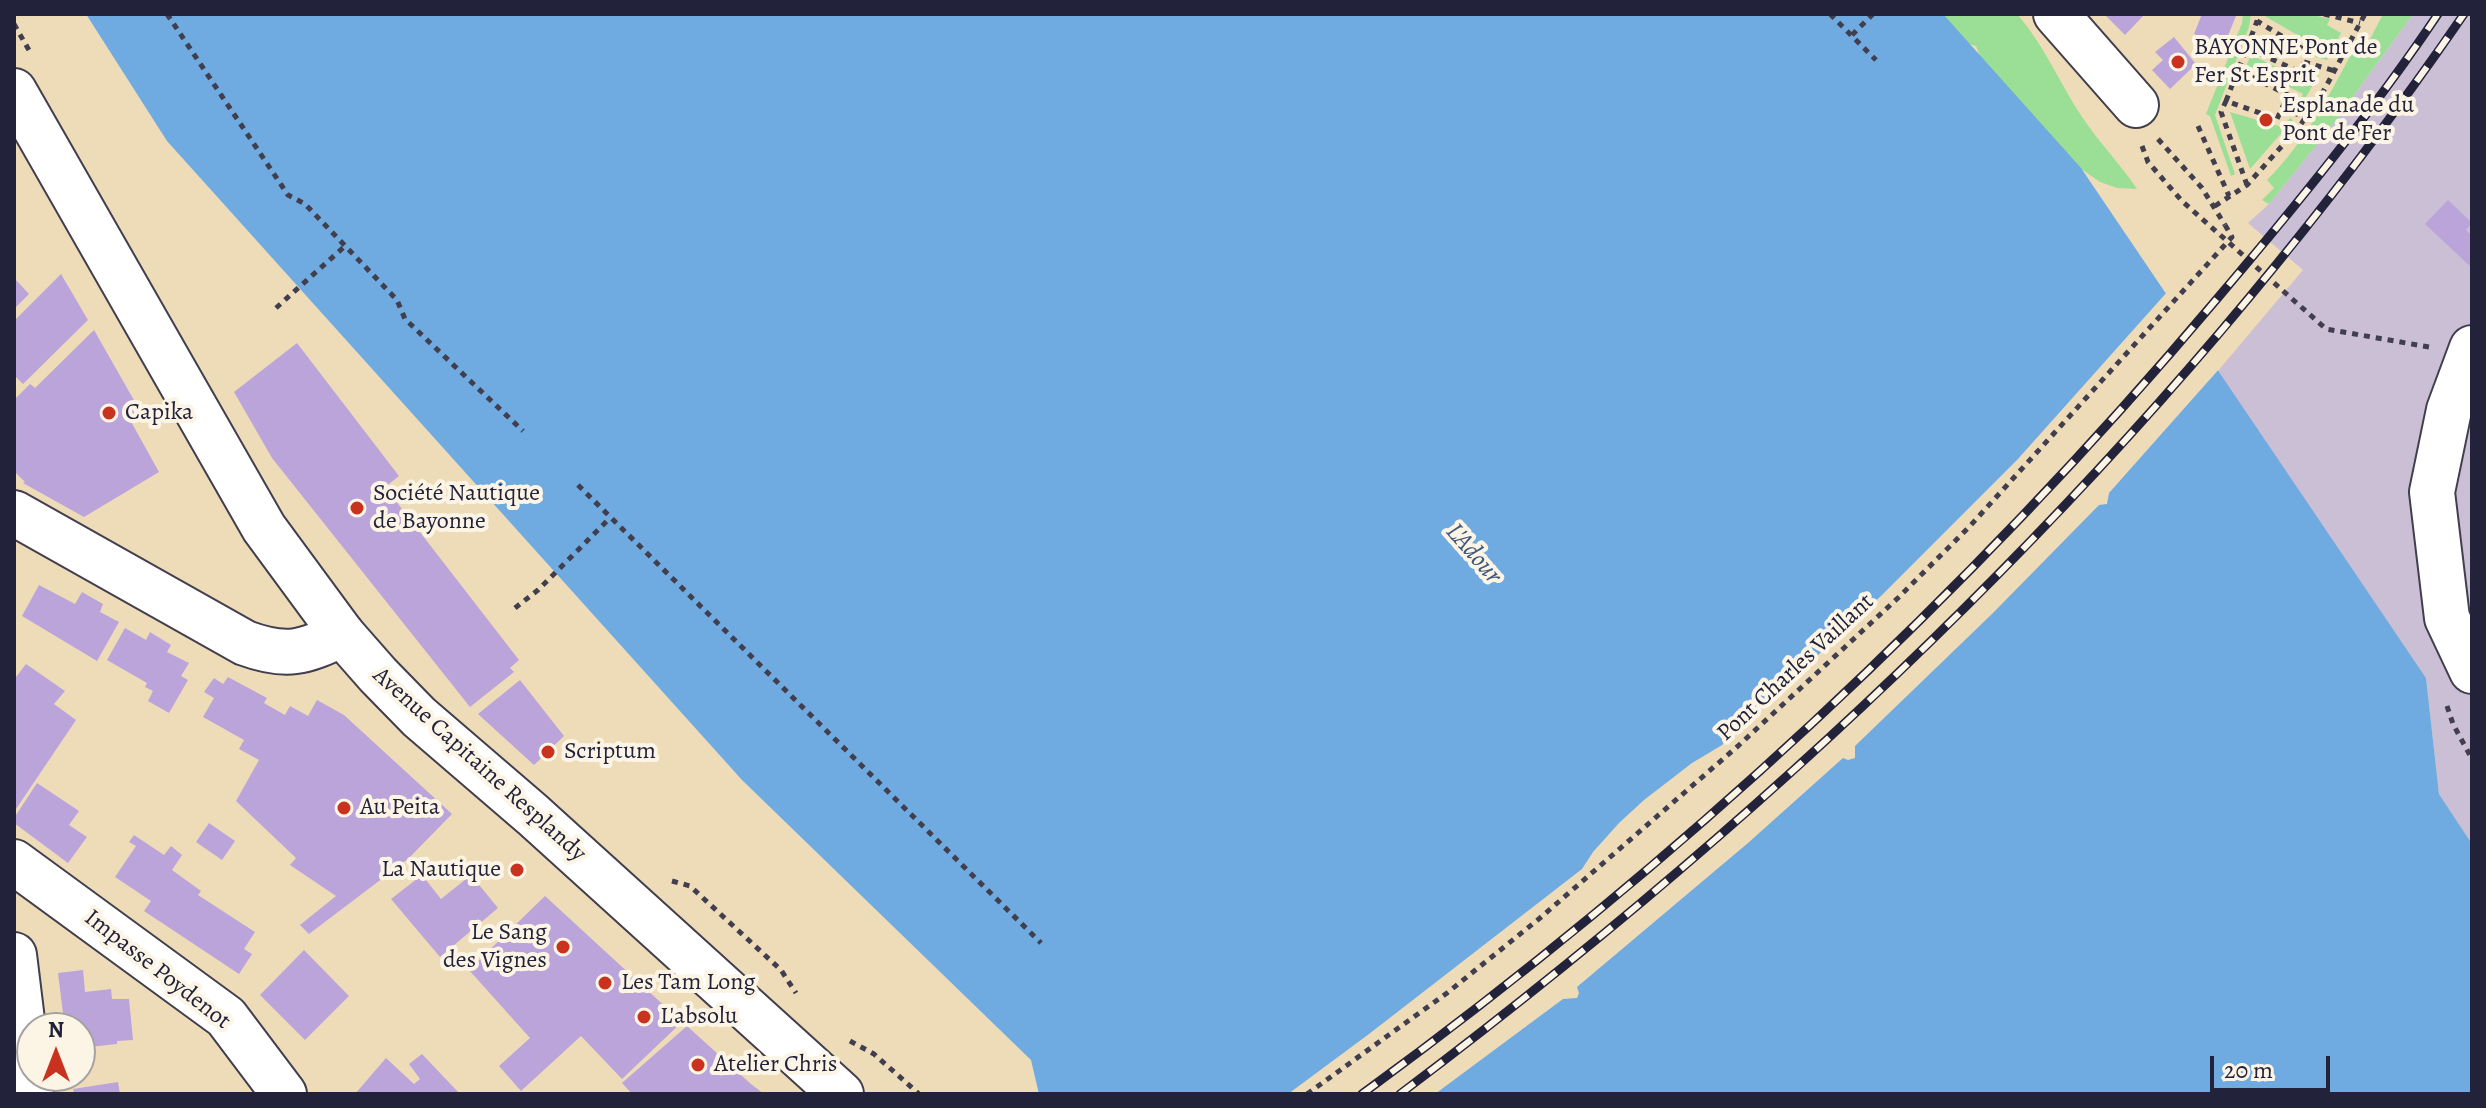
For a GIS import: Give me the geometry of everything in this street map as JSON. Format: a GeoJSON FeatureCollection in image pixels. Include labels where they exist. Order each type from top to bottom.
{"type":"FeatureCollection","features":[{"type":"Feature","properties":{"kind":"main road"},"geometry":{"type":"LineString","coordinates":[[2056,14],[2136,105]]}},
{"type":"Feature","properties":{"kind":"main road","name":"Avenue Capitaine Resplandy"},"geometry":{"type":"LineString","coordinates":[[26,78],[264,528],[342,634],[419,717],[533,815],[841,1094]]}},
{"type":"Feature","properties":{"kind":"main road"},"geometry":{"type":"LineString","coordinates":[[2471,351],[2449,410],[2432,492],[2447,618],[2472,671]]}},
{"type":"Feature","properties":{"kind":"main road"},"geometry":{"type":"LineString","coordinates":[[14,513],[245,643],[268,651],[290,652],[314,648],[342,634]]}},
{"type":"Feature","properties":{"kind":"main road","name":"Impasse Poydenot"},"geometry":{"type":"LineString","coordinates":[[14,862],[226,1017],[284,1094]]}},
{"type":"Feature","properties":{"kind":"main road"},"geometry":{"type":"LineString","coordinates":[[14,955],[31,1094]]}},
{"type":"Feature","properties":{"kind":"path"},"geometry":{"type":"LineString","coordinates":[[167,14],[288,195],[305,204],[397,300],[405,319],[523,431]]}},
{"type":"Feature","properties":{"kind":"path"},"geometry":{"type":"LineString","coordinates":[[1830,14],[1876,60]]}},
{"type":"Feature","properties":{"kind":"path"},"geometry":{"type":"LineString","coordinates":[[1852,35],[1873,14]]}},
{"type":"Feature","properties":{"kind":"path"},"geometry":{"type":"LineString","coordinates":[[2324,14],[2360,23]]}},
{"type":"Feature","properties":{"kind":"path"},"geometry":{"type":"LineString","coordinates":[[2163,147],[2215,206],[2247,185],[2305,118],[2335,71],[2365,14]]}},
{"type":"Feature","properties":{"kind":"path"},"geometry":{"type":"LineString","coordinates":[[2247,48],[2300,72],[2308,52],[2257,18],[2221,112],[2247,185]]}},
{"type":"Feature","properties":{"kind":"path"},"geometry":{"type":"LineString","coordinates":[[14,24],[26,78]]}},
{"type":"Feature","properties":{"kind":"path"},"geometry":{"type":"LineString","coordinates":[[2304,62],[2335,71]]}},
{"type":"Feature","properties":{"kind":"path"},"geometry":{"type":"LineString","coordinates":[[2226,101],[2277,119],[2288,95],[2238,70]]}},
{"type":"Feature","properties":{"kind":"path"},"geometry":{"type":"LineString","coordinates":[[2136,105],[2131,115],[2148,162],[2182,201],[2326,329],[2471,351]]}},
{"type":"Feature","properties":{"kind":"path"},"geometry":{"type":"LineString","coordinates":[[2282,107],[2305,118]]}},
{"type":"Feature","properties":{"kind":"path"},"geometry":{"type":"LineString","coordinates":[[2198,126],[2229,196]]}},
{"type":"Feature","properties":{"kind":"path","name":"Pont Charles Vaillant"},"geometry":{"type":"LineString","coordinates":[[1307,1094],[1447,993],[1540,918],[1738,746],[1899,597],[1970,526],[2232,237],[2215,206]]}},
{"type":"Feature","properties":{"kind":"path"},"geometry":{"type":"LineString","coordinates":[[276,308],[345,246]]}},
{"type":"Feature","properties":{"kind":"path"},"geometry":{"type":"LineString","coordinates":[[578,485],[1041,943]]}},
{"type":"Feature","properties":{"kind":"path"},"geometry":{"type":"LineString","coordinates":[[515,608],[538,590],[610,518]]}},
{"type":"Feature","properties":{"kind":"path"},"geometry":{"type":"LineString","coordinates":[[666,880],[690,886],[781,970],[804,1005]]}},
{"type":"Feature","properties":{"kind":"path"},"geometry":{"type":"LineString","coordinates":[[842,1037],[874,1054],[919,1094]]}},
{"type":"Feature","properties":{"kind":"shaded area"},"geometry":{"type":"Polygon","coordinates":[[[2413,14],[2472,14],[2472,844],[2439,794],[2426,678],[2217,372],[2303,270],[2248,223],[2269,204],[2330,128],[2413,14]]]}},
{"type":"Feature","properties":{"kind":"green space"},"geometry":{"type":"Polygon","coordinates":[[[1920,14],[2017,14],[2037,40],[2087,124],[2137,189],[2117,188],[2100,182],[2061,155],[1984,67],[1976,46],[1959,41],[1920,14]]]}},
{"type":"Feature","properties":{"kind":"green space"},"geometry":{"type":"Polygon","coordinates":[[[2243,14],[2251,14],[2249,27],[2215,115],[2235,174],[2231,176],[2210,116],[2206,114],[2243,14]]]}},
{"type":"Feature","properties":{"kind":"green space"},"geometry":{"type":"Polygon","coordinates":[[[2309,14],[2330,19],[2327,25],[2341,33],[2327,60],[2315,57],[2318,47],[2263,15],[2309,14]]]}},
{"type":"Feature","properties":{"kind":"green space"},"geometry":{"type":"Polygon","coordinates":[[[2383,14],[2413,14],[2330,128],[2269,204],[2262,200],[2274,188],[2267,180],[2306,132],[2357,43],[2366,47],[2383,14]]]}},
{"type":"Feature","properties":{"kind":"green space"},"geometry":{"type":"Polygon","coordinates":[[[2251,55],[2307,81],[2310,72],[2319,75],[2301,105],[2303,94],[2246,66],[2251,55]]]}},
{"type":"Feature","properties":{"kind":"green space"},"geometry":{"type":"Polygon","coordinates":[[[2230,112],[2282,127],[2290,118],[2293,120],[2250,169],[2230,112]]]}},
{"type":"Feature","properties":{"kind":"water","name":"L'Adour"},"geometry":{"type":"Polygon","coordinates":[[[86,14],[1943,14],[2081,168],[2426,678],[2439,794],[2472,844],[2472,1094],[1039,1094],[1031,1060],[742,780],[167,141],[86,14]]]}},
{"type":"Feature","properties":{"kind":"pier"},"geometry":{"type":"Polygon","coordinates":[[[2168,291],[2220,368],[2109,493],[2107,504],[2099,505],[1855,746],[1855,758],[1843,758],[1748,843],[1577,987],[1577,998],[1563,999],[1435,1094],[1288,1094],[1582,869],[1619,823],[1644,800],[1692,763],[1722,745],[1882,595],[2017,460],[2168,291]]]}},
{"type":"Feature","properties":{"kind":"building"},"geometry":{"type":"Polygon","coordinates":[[[2104,14],[2145,14],[2125,35],[2104,14]]]}},
{"type":"Feature","properties":{"kind":"building"},"geometry":{"type":"Polygon","coordinates":[[[2202,14],[2236,16],[2223,48],[2194,34],[2202,14]]]}},
{"type":"Feature","properties":{"kind":"building","name":"BAYONNE Pont de Fer St Esprit"},"geometry":{"type":"Polygon","coordinates":[[[2174,37],[2196,64],[2170,89],[2152,70],[2163,60],[2155,52],[2174,37]]]}},
{"type":"Feature","properties":{"kind":"building"},"geometry":{"type":"Polygon","coordinates":[[[2448,200],[2472,223],[2466,230],[2472,236],[2472,268],[2425,224],[2448,200]]]}},
{"type":"Feature","properties":{"kind":"building"},"geometry":{"type":"Polygon","coordinates":[[[61,274],[88,320],[23,384],[14,375],[14,321],[61,274]]]}},
{"type":"Feature","properties":{"kind":"building"},"geometry":{"type":"Polygon","coordinates":[[[14,278],[29,294],[14,309],[14,278]]]}},
{"type":"Feature","properties":{"kind":"building"},"geometry":{"type":"Polygon","coordinates":[[[94,330],[139,409],[129,418],[159,472],[84,517],[23,483],[14,471],[14,400],[30,384],[35,388],[94,330]]]}},
{"type":"Feature","properties":{"kind":"building","name":"Société Nautique de Bayonne"},"geometry":{"type":"Polygon","coordinates":[[[297,343],[399,476],[385,487],[519,660],[510,668],[514,672],[470,707],[272,458],[234,392],[297,343]]]}},
{"type":"Feature","properties":{"kind":"building"},"geometry":{"type":"Polygon","coordinates":[[[39,585],[75,604],[82,592],[103,604],[100,612],[119,622],[97,661],[22,616],[39,585]]]}},
{"type":"Feature","properties":{"kind":"building"},"geometry":{"type":"Polygon","coordinates":[[[125,628],[146,640],[150,632],[171,645],[167,652],[189,663],[181,676],[188,680],[169,713],[148,701],[153,691],[145,687],[147,683],[107,660],[125,628]]]}},
{"type":"Feature","properties":{"kind":"building"},"geometry":{"type":"Polygon","coordinates":[[[26,664],[65,691],[54,704],[76,720],[14,812],[14,676],[26,664]]]}},
{"type":"Feature","properties":{"kind":"building","name":"Au Peita"},"geometry":{"type":"Polygon","coordinates":[[[228,677],[267,698],[264,703],[285,715],[290,706],[308,716],[317,700],[344,715],[452,814],[408,859],[309,934],[300,925],[336,896],[290,865],[296,858],[236,801],[259,760],[239,749],[244,740],[203,717],[214,698],[204,692],[214,678],[223,684],[228,677]]]}},
{"type":"Feature","properties":{"kind":"building"},"geometry":{"type":"Polygon","coordinates":[[[520,680],[564,736],[534,765],[478,714],[520,680]]]}},
{"type":"Feature","properties":{"kind":"building"},"geometry":{"type":"Polygon","coordinates":[[[37,783],[79,811],[69,825],[87,837],[68,863],[14,823],[14,818],[37,783]]]}},
{"type":"Feature","properties":{"kind":"building"},"geometry":{"type":"Polygon","coordinates":[[[209,823],[235,841],[222,860],[196,842],[209,823]]]}},
{"type":"Feature","properties":{"kind":"building"},"geometry":{"type":"Polygon","coordinates":[[[134,835],[164,855],[171,846],[182,855],[172,870],[201,891],[198,895],[255,932],[244,949],[252,954],[239,974],[144,911],[151,901],[115,877],[136,846],[129,842],[134,835]]]}},
{"type":"Feature","properties":{"kind":"building"},"geometry":{"type":"Polygon","coordinates":[[[422,875],[441,899],[471,875],[498,908],[440,957],[391,899],[422,875]]]}},
{"type":"Feature","properties":{"kind":"building"},"geometry":{"type":"Polygon","coordinates":[[[545,896],[682,1022],[622,1079],[581,1036],[521,1091],[499,1066],[530,1038],[469,970],[545,896]]]}},
{"type":"Feature","properties":{"kind":"building"},"geometry":{"type":"Polygon","coordinates":[[[304,950],[349,996],[305,1040],[260,995],[304,950]]]}},
{"type":"Feature","properties":{"kind":"building"},"geometry":{"type":"Polygon","coordinates":[[[83,970],[85,992],[111,989],[112,999],[129,999],[133,1040],[96,1046],[96,1012],[63,1012],[58,973],[83,970]]]}},
{"type":"Feature","properties":{"kind":"building"},"geometry":{"type":"Polygon","coordinates":[[[687,1026],[764,1094],[632,1094],[622,1083],[687,1026]]]}},
{"type":"Feature","properties":{"kind":"building"},"geometry":{"type":"Polygon","coordinates":[[[422,1054],[460,1094],[355,1094],[386,1058],[414,1084],[420,1079],[409,1064],[422,1054]]]}},
{"type":"Feature","properties":{"kind":"building"},"geometry":{"type":"Polygon","coordinates":[[[118,1082],[120,1094],[74,1094],[96,1092],[96,1085],[118,1082]]]}},
{"type":"Feature","properties":{"kind":"railway"},"geometry":{"type":"LineString","coordinates":[[1362,1094],[1593,915],[1813,722],[1919,621],[2021,517],[2216,300],[2331,160],[2438,14]]}},
{"type":"Feature","properties":{"kind":"railway"},"geometry":{"type":"LineString","coordinates":[[1400,1094],[1550,977],[1697,856],[1839,729],[1976,597],[2108,459],[2233,317],[2352,168],[2464,14]]}},
{"type":"Feature","properties":{"kind":"place","name":"BAYONNE Pont de Fer St Esprit"},"geometry":{"type":"Point","coordinates":[2178,62]}},
{"type":"Feature","properties":{"kind":"place","name":"Esplanade du Pont de Fer"},"geometry":{"type":"Point","coordinates":[2266,120]}},
{"type":"Feature","properties":{"kind":"place","name":"Capika"},"geometry":{"type":"Point","coordinates":[109,413]}},
{"type":"Feature","properties":{"kind":"place","name":"Société Nautique de Bayonne"},"geometry":{"type":"Point","coordinates":[357,508]}},
{"type":"Feature","properties":{"kind":"place","name":"Scriptum"},"geometry":{"type":"Point","coordinates":[548,752]}},
{"type":"Feature","properties":{"kind":"place","name":"Au Peita"},"geometry":{"type":"Point","coordinates":[344,808]}},
{"type":"Feature","properties":{"kind":"place","name":"La Nautique"},"geometry":{"type":"Point","coordinates":[517,870]}},
{"type":"Feature","properties":{"kind":"place","name":"Le Sang des Vignes"},"geometry":{"type":"Point","coordinates":[563,947]}},
{"type":"Feature","properties":{"kind":"place","name":"Les Tam Long"},"geometry":{"type":"Point","coordinates":[605,983]}},
{"type":"Feature","properties":{"kind":"place","name":"L'absolu"},"geometry":{"type":"Point","coordinates":[644,1017]}},
{"type":"Feature","properties":{"kind":"place","name":"Atelier Chris"},"geometry":{"type":"Point","coordinates":[698,1065]}}]}
